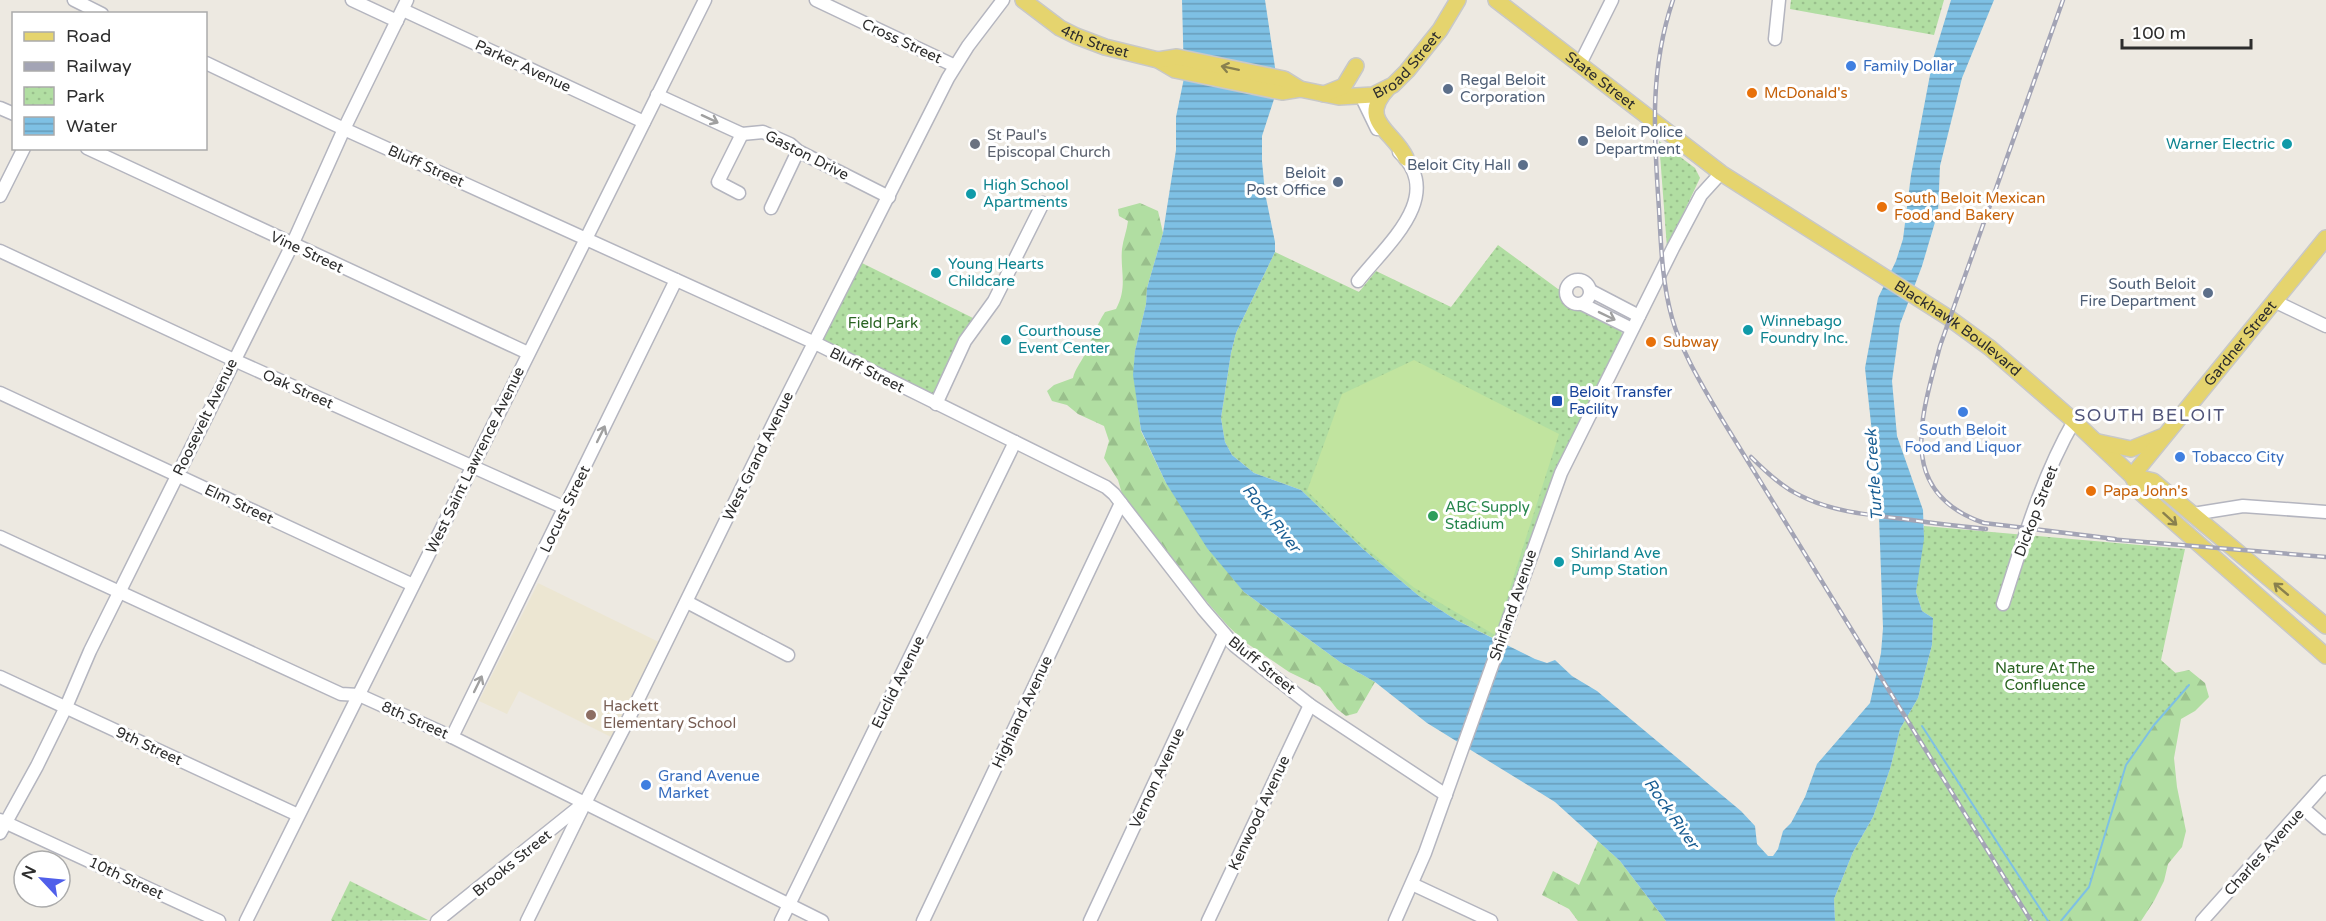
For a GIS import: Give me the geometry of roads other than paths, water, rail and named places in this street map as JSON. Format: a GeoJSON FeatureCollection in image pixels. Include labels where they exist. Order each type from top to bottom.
{"type":"FeatureCollection","features":[{"type":"Feature","properties":{"kind":"main road","name":"4th Street"},"geometry":{"type":"LineString","coordinates":[[1023,0],[1060,28],[1084,40],[1176,64]]}},
{"type":"Feature","properties":{"kind":"main road","name":"Broad Street"},"geometry":{"type":"LineString","coordinates":[[1176,64],[1322,94],[1362,98],[1388,88],[1413,65],[1440,30],[1458,0]]}},
{"type":"Feature","properties":{"kind":"main road","name":"State Street"},"geometry":{"type":"LineString","coordinates":[[1496,0],[1721,172],[1765,202]]}},
{"type":"Feature","properties":{"kind":"main road"},"geometry":{"type":"LineString","coordinates":[[1322,94],[1344,86],[1356,66]]}},
{"type":"Feature","properties":{"kind":"main road"},"geometry":{"type":"LineString","coordinates":[[1388,88],[1378,103],[1377,120],[1380,128],[1398,143],[1408,161]]}},
{"type":"Feature","properties":{"kind":"main road","name":"Blackhawk Boulevard"},"geometry":{"type":"LineString","coordinates":[[1765,202],[1949,318],[1990,348],[2097,442],[2132,476],[2141,493],[2326,656]]}},
{"type":"Feature","properties":{"kind":"main road","name":"Gardner Street"},"geometry":{"type":"LineString","coordinates":[[2132,476],[2326,238]]}},
{"type":"Feature","properties":{"kind":"main road"},"geometry":{"type":"LineString","coordinates":[[2097,442],[2131,449],[2164,436]]}},
{"type":"Feature","properties":{"kind":"main road","name":"Blackhawk Boulevard"},"geometry":{"type":"LineString","coordinates":[[2132,476],[2153,481],[2326,626]]}},
{"type":"Feature","properties":{"kind":"street"},"geometry":{"type":"LineString","coordinates":[[74,0],[96,9]]}},
{"type":"Feature","properties":{"kind":"street","name":"Parker Avenue"},"geometry":{"type":"LineString","coordinates":[[352,0],[402,10],[644,122]]}},
{"type":"Feature","properties":{"kind":"street","name":"Cross Street"},"geometry":{"type":"LineString","coordinates":[[816,0],[955,66]]}},
{"type":"Feature","properties":{"kind":"street","name":"West Grand Avenue"},"geometry":{"type":"LineString","coordinates":[[527,921],[687,602],[776,418],[955,66],[1003,0]]}},
{"type":"Feature","properties":{"kind":"street"},"geometry":{"type":"LineString","coordinates":[[1580,64],[1612,0]]}},
{"type":"Feature","properties":{"kind":"street"},"geometry":{"type":"LineString","coordinates":[[1774,39],[1779,0]]}},
{"type":"Feature","properties":{"kind":"street","name":"West Saint Lawrence Avenue"},"geometry":{"type":"LineString","coordinates":[[246,921],[703,1]]}},
{"type":"Feature","properties":{"kind":"street","name":"Roosevelt Avenue"},"geometry":{"type":"LineString","coordinates":[[2,825],[38,765],[118,592],[292,245],[344,129],[402,10]]}},
{"type":"Feature","properties":{"kind":"street","name":"Bluff Street"},"geometry":{"type":"LineString","coordinates":[[207,63],[344,129],[815,343],[1106,487],[1235,646],[1310,705],[1446,795]]}},
{"type":"Feature","properties":{"kind":"street","name":"Gaston Drive"},"geometry":{"type":"LineString","coordinates":[[657,95],[742,134],[763,132],[889,197]]}},
{"type":"Feature","properties":{"kind":"street"},"geometry":{"type":"LineString","coordinates":[[1358,281],[1404,225],[1413,208],[1416,195],[1415,177],[1408,161],[1384,138],[1373,123],[1362,98]]}},
{"type":"Feature","properties":{"kind":"street"},"geometry":{"type":"LineString","coordinates":[[739,193],[718,182],[742,134]]}},
{"type":"Feature","properties":{"kind":"street"},"geometry":{"type":"LineString","coordinates":[[0,196],[23,150]]}},
{"type":"Feature","properties":{"kind":"street","name":"Vine Street"},"geometry":{"type":"LineString","coordinates":[[91,150],[528,353]]}},
{"type":"Feature","properties":{"kind":"street"},"geometry":{"type":"LineString","coordinates":[[771,208],[798,151]]}},
{"type":"Feature","properties":{"kind":"street","name":"Shirland Avenue"},"geometry":{"type":"LineString","coordinates":[[1395,921],[1412,884],[1446,795],[1561,473],[1701,195],[1721,172]]}},
{"type":"Feature","properties":{"kind":"street"},"geometry":{"type":"LineString","coordinates":[[936,404],[965,341],[994,301],[1043,203]]}},
{"type":"Feature","properties":{"kind":"street","name":"Oak Street"},"geometry":{"type":"LineString","coordinates":[[0,251],[234,360],[565,508]]}},
{"type":"Feature","properties":{"kind":"street","name":"Locust Street"},"geometry":{"type":"LineString","coordinates":[[452,737],[676,280]]}},
{"type":"Feature","properties":{"kind":"street"},"geometry":{"type":"LineString","coordinates":[[1632,329],[1582,304],[1570,301],[1566,294],[1567,286],[1573,281],[1580,280],[1587,283],[1591,291],[1639,316]]}},
{"type":"Feature","properties":{"kind":"street"},"geometry":{"type":"LineString","coordinates":[[1582,304],[1588,299],[1591,291]]}},
{"type":"Feature","properties":{"kind":"street"},"geometry":{"type":"LineString","coordinates":[[2274,301],[2326,326]]}},
{"type":"Feature","properties":{"kind":"street","name":"Elm Street"},"geometry":{"type":"LineString","coordinates":[[0,393],[413,585]]}},
{"type":"Feature","properties":{"kind":"street","name":"Dickop Street"},"geometry":{"type":"LineString","coordinates":[[2003,604],[2034,512],[2065,436],[2074,421]]}},
{"type":"Feature","properties":{"kind":"street","name":"Euclid Avenue"},"geometry":{"type":"LineString","coordinates":[[781,921],[1015,442]]}},
{"type":"Feature","properties":{"kind":"street","name":"Highland Avenue"},"geometry":{"type":"LineString","coordinates":[[923,921],[1121,503]]}},
{"type":"Feature","properties":{"kind":"street"},"geometry":{"type":"LineString","coordinates":[[2193,514],[2243,506],[2326,512]]}},
{"type":"Feature","properties":{"kind":"street","name":"8th Street"},"geometry":{"type":"LineString","coordinates":[[0,537],[341,694],[359,695],[452,737],[822,921]]}},
{"type":"Feature","properties":{"kind":"street"},"geometry":{"type":"LineString","coordinates":[[687,602],[788,655]]}},
{"type":"Feature","properties":{"kind":"street","name":"Vernon Avenue"},"geometry":{"type":"LineString","coordinates":[[1090,921],[1224,634]]}},
{"type":"Feature","properties":{"kind":"street","name":"9th Street"},"geometry":{"type":"LineString","coordinates":[[0,677],[298,815]]}},
{"type":"Feature","properties":{"kind":"street","name":"Kenwood Avenue"},"geometry":{"type":"LineString","coordinates":[[1208,921],[1310,705]]}},
{"type":"Feature","properties":{"kind":"street","name":"Charles Avenue"},"geometry":{"type":"LineString","coordinates":[[2202,921],[2326,782]]}},
{"type":"Feature","properties":{"kind":"street","name":"Brooks Street"},"geometry":{"type":"LineString","coordinates":[[437,921],[510,865],[585,802]]}},
{"type":"Feature","properties":{"kind":"street"},"geometry":{"type":"LineString","coordinates":[[2303,808],[2326,828]]}},
{"type":"Feature","properties":{"kind":"street","name":"10th Street"},"geometry":{"type":"LineString","coordinates":[[2,825],[219,921]]}},
{"type":"Feature","properties":{"kind":"street"},"geometry":{"type":"LineString","coordinates":[[1412,884],[1491,921]]}},
{"type":"Feature","properties":{"kind":"water","name":"Rock River"},"geometry":{"type":"Polygon","coordinates":[[[1182,0],[1265,0],[1276,74],[1275,96],[1262,136],[1265,193],[1275,252],[1236,333],[1231,353],[1221,418],[1225,442],[1232,455],[1254,473],[1301,490],[1363,549],[1419,596],[1456,620],[1535,659],[1547,663],[1555,660],[1572,676],[1597,691],[1741,811],[1755,826],[1757,844],[1768,856],[1773,856],[1778,849],[1783,831],[1791,823],[1805,797],[1817,764],[1870,703],[1881,653],[1883,628],[1878,488],[1865,368],[1878,298],[1896,261],[1903,239],[1911,175],[1933,59],[1951,0],[1994,0],[1962,78],[1940,166],[1938,212],[1922,266],[1900,324],[1892,381],[1897,436],[1923,510],[1924,539],[1916,592],[1922,611],[1933,618],[1932,645],[1918,698],[1900,729],[1890,769],[1873,817],[1853,852],[1834,899],[1835,921],[1666,921],[1620,861],[1555,802],[1427,723],[1375,682],[1340,662],[1244,592],[1207,548],[1166,483],[1141,430],[1133,375],[1135,351],[1146,304],[1147,288],[1163,233],[1176,150],[1176,117],[1184,78],[1182,0]]]}},
{"type":"Feature","properties":{"kind":"waterway"},"geometry":{"type":"LineString","coordinates":[[2061,921],[2089,887],[2126,765],[2154,725],[2189,685]]}},
{"type":"Feature","properties":{"kind":"waterway"},"geometry":{"type":"LineString","coordinates":[[1922,726],[2048,921]]}},
{"type":"Feature","properties":{"kind":"railway"},"geometry":{"type":"LineString","coordinates":[[1673,0],[1660,52],[1655,130],[1662,264],[1672,318],[1681,344],[1720,416],[2031,921]]}},
{"type":"Feature","properties":{"kind":"railway"},"geometry":{"type":"LineString","coordinates":[[2063,0],[1940,346],[1922,424],[1921,449],[1926,472],[1937,492],[1956,509],[1984,523],[2115,539]]}},
{"type":"Feature","properties":{"kind":"railway"},"geometry":{"type":"LineString","coordinates":[[1751,457],[1787,488],[1826,506],[1865,514],[1986,529]]}},
{"type":"Feature","properties":{"kind":"railway"},"geometry":{"type":"LineString","coordinates":[[2108,539],[2326,557]]}},
{"type":"Feature","properties":{"kind":"place","name":"Family Dollar"},"geometry":{"type":"Point","coordinates":[1851,66]}},
{"type":"Feature","properties":{"kind":"place","name":"Regal Beloit Corporation"},"geometry":{"type":"Point","coordinates":[1448,89]}},
{"type":"Feature","properties":{"kind":"place","name":"McDonald's"},"geometry":{"type":"Point","coordinates":[1752,93]}},
{"type":"Feature","properties":{"kind":"place","name":"Beloit Police Department"},"geometry":{"type":"Point","coordinates":[1583,141]}},
{"type":"Feature","properties":{"kind":"place","name":"St Paul's Episcopal Church"},"geometry":{"type":"Point","coordinates":[975,144]}},
{"type":"Feature","properties":{"kind":"place","name":"Warner Electric"},"geometry":{"type":"Point","coordinates":[2287,144]}},
{"type":"Feature","properties":{"kind":"place","name":"Beloit City Hall"},"geometry":{"type":"Point","coordinates":[1523,165]}},
{"type":"Feature","properties":{"kind":"place","name":"Beloit Post Office"},"geometry":{"type":"Point","coordinates":[1338,182]}},
{"type":"Feature","properties":{"kind":"place","name":"High School Apartments"},"geometry":{"type":"Point","coordinates":[971,194]}},
{"type":"Feature","properties":{"kind":"place","name":"South Beloit Mexican Food and Bakery"},"geometry":{"type":"Point","coordinates":[1882,207]}},
{"type":"Feature","properties":{"kind":"place","name":"Young Hearts Childcare"},"geometry":{"type":"Point","coordinates":[936,273]}},
{"type":"Feature","properties":{"kind":"place","name":"South Beloit Fire Department"},"geometry":{"type":"Point","coordinates":[2208,293]}},
{"type":"Feature","properties":{"kind":"place","name":"Winnebago Foundry Inc."},"geometry":{"type":"Point","coordinates":[1748,330]}},
{"type":"Feature","properties":{"kind":"place","name":"Courthouse Event Center"},"geometry":{"type":"Point","coordinates":[1006,340]}},
{"type":"Feature","properties":{"kind":"place","name":"Subway"},"geometry":{"type":"Point","coordinates":[1651,342]}},
{"type":"Feature","properties":{"kind":"place","name":"Beloit Transfer Facility"},"geometry":{"type":"Point","coordinates":[1557,401]}},
{"type":"Feature","properties":{"kind":"place","name":"South Beloit Food and Liquor"},"geometry":{"type":"Point","coordinates":[1963,412]}},
{"type":"Feature","properties":{"kind":"place","name":"Tobacco City"},"geometry":{"type":"Point","coordinates":[2180,457]}},
{"type":"Feature","properties":{"kind":"place","name":"Papa John's"},"geometry":{"type":"Point","coordinates":[2091,491]}},
{"type":"Feature","properties":{"kind":"place","name":"ABC Supply Stadium"},"geometry":{"type":"Point","coordinates":[1433,516]}},
{"type":"Feature","properties":{"kind":"place","name":"Shirland Ave Pump Station"},"geometry":{"type":"Point","coordinates":[1559,562]}},
{"type":"Feature","properties":{"kind":"place","name":"Hackett Elementary School"},"geometry":{"type":"Point","coordinates":[591,715]}},
{"type":"Feature","properties":{"kind":"place","name":"Grand Avenue Market"},"geometry":{"type":"Point","coordinates":[646,785]}},
{"type":"Feature","properties":{"kind":"district","name":"SOUTH BELOIT"},"geometry":{"type":"Point","coordinates":[2150,415]}},
{"type":"Feature","properties":{"kind":"park label","name":"Field Park"},"geometry":{"type":"Point","coordinates":[883,323]}},
{"type":"Feature","properties":{"kind":"park label","name":"Nature At The Confluence"},"geometry":{"type":"Point","coordinates":[2045,676]}},
{"type":"Feature","properties":{"kind":"water label","name":"Turtle Creek"},"geometry":{"type":"Point","coordinates":[1873,475]}}]}
